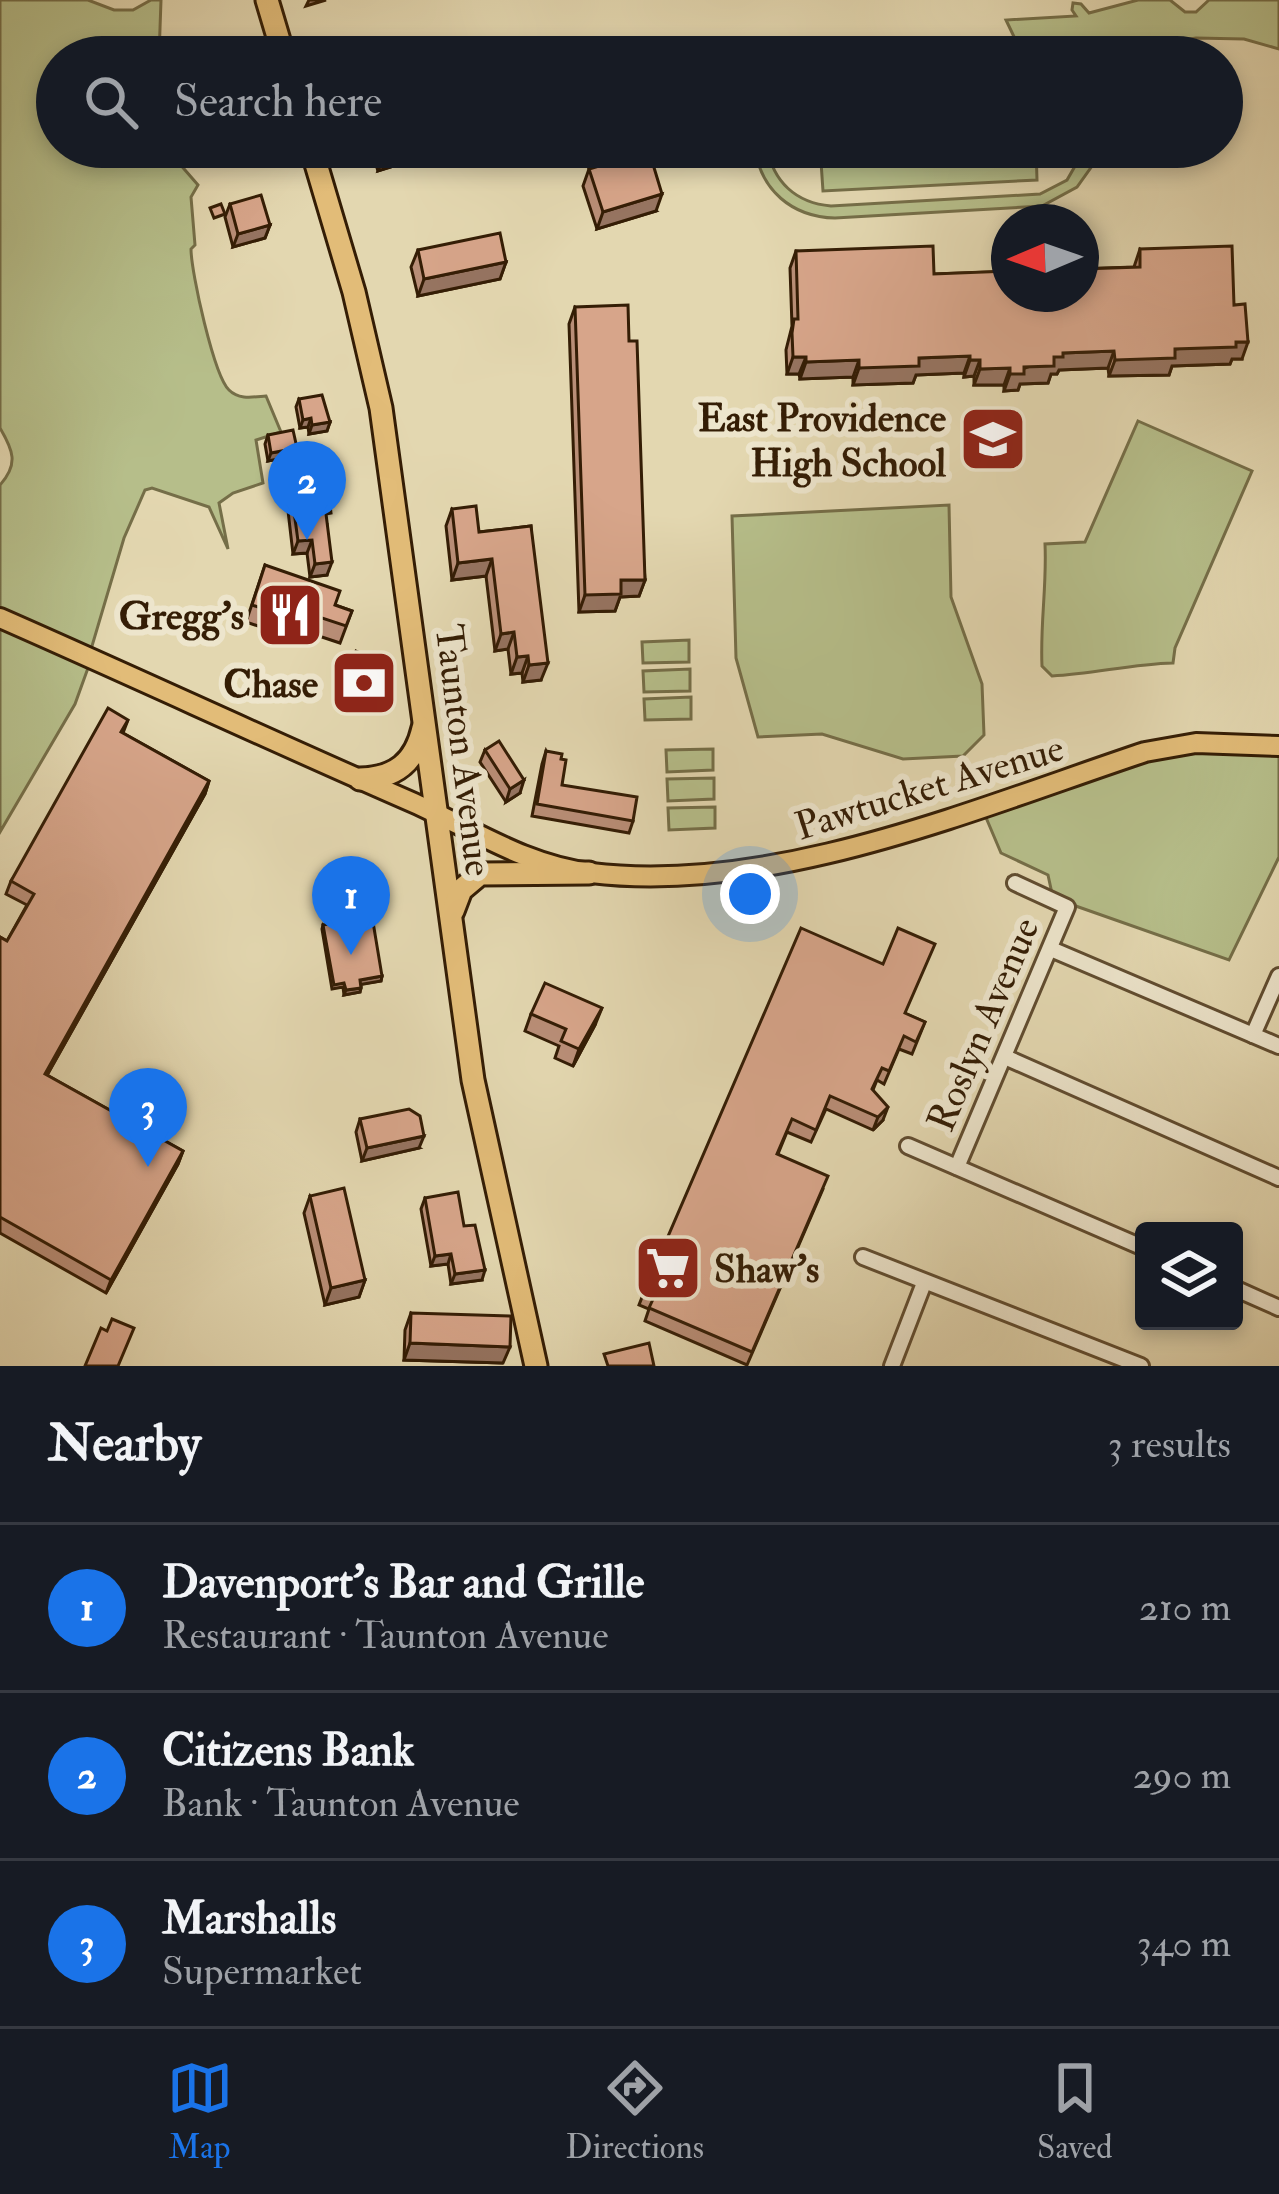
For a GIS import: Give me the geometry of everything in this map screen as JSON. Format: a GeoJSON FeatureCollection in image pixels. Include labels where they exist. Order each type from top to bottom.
{"type":"FeatureCollection","features":[{"type":"Feature","properties":{"kind":"highway"},"geometry":{"type":"LineString","coordinates":[[267,0],[278,36]]}},
{"type":"Feature","properties":{"kind":"highway","name":"Taunton Avenue"},"geometry":{"type":"LineString","coordinates":[[317,168],[376,383],[476,1100],[536,1366]]}},
{"type":"Feature","properties":{"kind":"highway"},"geometry":{"type":"LineString","coordinates":[[360,779],[382,777],[405,765],[417,746],[424,715]]}},
{"type":"Feature","properties":{"kind":"highway"},"geometry":{"type":"LineString","coordinates":[[451,917],[461,890],[481,874],[589,873]]}},
{"type":"Feature","properties":{"kind":"main road","name":"Pawtucket Avenue"},"geometry":{"type":"LineString","coordinates":[[0,618],[521,855],[589,873],[722,873],[793,863],[1145,752],[1196,742],[1279,746]]}},
{"type":"Feature","properties":{"kind":"street","name":"Roslyn Avenue"},"geometry":{"type":"LineString","coordinates":[[958,1167],[1067,907],[1015,883]]}},
{"type":"Feature","properties":{"kind":"street"},"geometry":{"type":"LineString","coordinates":[[1051,949],[1279,1046]]}},
{"type":"Feature","properties":{"kind":"street"},"geometry":{"type":"LineString","coordinates":[[1253,1035],[1279,976]]}},
{"type":"Feature","properties":{"kind":"street"},"geometry":{"type":"LineString","coordinates":[[1005,1058],[1279,1178]]}},
{"type":"Feature","properties":{"kind":"street"},"geometry":{"type":"LineString","coordinates":[[908,1146],[1135,1244]]}},
{"type":"Feature","properties":{"kind":"street"},"geometry":{"type":"LineString","coordinates":[[862,1257],[1141,1366]]}},
{"type":"Feature","properties":{"kind":"street"},"geometry":{"type":"LineString","coordinates":[[892,1366],[924,1282]]}},
{"type":"Feature","properties":{"kind":"street"},"geometry":{"type":"LineString","coordinates":[[1243,1292],[1279,1308]]}},
{"type":"Feature","properties":{"kind":"green space"},"geometry":{"type":"Polygon","coordinates":[[[0,0],[88,0],[114,10],[133,10],[161,0],[160,36],[36,36],[36,168],[183,168],[198,185],[191,197],[192,261],[217,365],[233,393],[266,396],[281,432],[256,440],[263,483],[219,503],[228,549],[209,507],[152,488],[145,490],[124,538],[89,656],[98,666],[88,668],[75,704],[0,832],[0,485],[12,457],[0,428],[0,0]]]}},
{"type":"Feature","properties":{"kind":"green space"},"geometry":{"type":"Polygon","coordinates":[[[1138,0],[1170,0],[1185,12],[1196,12],[1209,0],[1279,0],[1279,49],[1243,36],[1014,36],[1006,20],[1076,16],[1073,3],[1089,13],[1138,0]]]}},
{"type":"Feature","properties":{"kind":"green space"},"geometry":{"type":"Polygon","coordinates":[[[761,168],[774,168],[797,195],[831,206],[1040,194],[1067,180],[1074,168],[1091,168],[1077,187],[1046,204],[991,204],[991,209],[835,218],[805,213],[771,188],[761,168]]]}},
{"type":"Feature","properties":{"kind":"green space"},"geometry":{"type":"Polygon","coordinates":[[[821,168],[1037,168],[1037,180],[823,191],[821,168]]]}},
{"type":"Feature","properties":{"kind":"green space"},"geometry":{"type":"Polygon","coordinates":[[[1138,421],[1252,471],[1175,648],[1173,663],[1052,676],[1042,666],[1045,544],[1085,542],[1138,421]]]}},
{"type":"Feature","properties":{"kind":"green space"},"geometry":{"type":"Polygon","coordinates":[[[949,505],[951,597],[982,684],[984,735],[963,756],[903,759],[822,734],[758,737],[736,658],[732,516],[949,505]]]}},
{"type":"Feature","properties":{"kind":"green space"},"geometry":{"type":"Polygon","coordinates":[[[689,640],[689,662],[643,663],[642,642],[689,640]]]}},
{"type":"Feature","properties":{"kind":"green space"},"geometry":{"type":"Polygon","coordinates":[[[690,669],[690,691],[644,692],[643,671],[690,669]]]}},
{"type":"Feature","properties":{"kind":"green space"},"geometry":{"type":"Polygon","coordinates":[[[691,697],[691,719],[645,720],[644,699],[691,697]]]}},
{"type":"Feature","properties":{"kind":"green space"},"geometry":{"type":"Polygon","coordinates":[[[1180,743],[1279,745],[1279,857],[1229,960],[1053,898],[1048,875],[1001,853],[979,801],[1180,743]]]}},
{"type":"Feature","properties":{"kind":"green space"},"geometry":{"type":"Polygon","coordinates":[[[713,749],[713,770],[667,772],[666,750],[713,749]]]}},
{"type":"Feature","properties":{"kind":"green space"},"geometry":{"type":"Polygon","coordinates":[[[714,778],[714,799],[668,801],[667,779],[714,778]]]}},
{"type":"Feature","properties":{"kind":"green space"},"geometry":{"type":"Polygon","coordinates":[[[715,807],[715,828],[669,830],[668,808],[715,807]]]}},
{"type":"Feature","properties":{"kind":"building"},"geometry":{"type":"Polygon","coordinates":[[[654,168],[662,194],[603,212],[589,169],[654,168]]]}},
{"type":"Feature","properties":{"kind":"building"},"geometry":{"type":"Polygon","coordinates":[[[261,195],[270,225],[238,234],[230,204],[261,195]]]}},
{"type":"Feature","properties":{"kind":"building"},"geometry":{"type":"Polygon","coordinates":[[[221,204],[225,214],[214,218],[210,208],[221,204]]]}},
{"type":"Feature","properties":{"kind":"building"},"geometry":{"type":"Polygon","coordinates":[[[500,233],[506,262],[424,279],[418,250],[500,233]]]}},
{"type":"Feature","properties":{"kind":"building","name":"East Providence High School"},"geometry":{"type":"Polygon","coordinates":[[[933,246],[934,274],[991,272],[991,312],[1099,312],[1099,268],[1140,267],[1140,249],[1232,246],[1234,305],[1245,304],[1248,342],[1236,342],[1236,347],[1175,349],[1175,358],[1115,360],[1114,351],[1063,353],[1063,357],[1054,357],[1054,366],[1024,367],[1024,374],[1010,374],[1010,368],[980,369],[980,360],[970,360],[970,356],[919,358],[919,366],[859,368],[859,360],[806,362],[806,357],[793,357],[792,333],[794,319],[798,319],[796,251],[933,246]]]}},
{"type":"Feature","properties":{"kind":"building"},"geometry":{"type":"Polygon","coordinates":[[[628,305],[629,341],[637,341],[645,580],[621,580],[621,594],[585,595],[575,307],[628,305]]]}},
{"type":"Feature","properties":{"kind":"building"},"geometry":{"type":"Polygon","coordinates":[[[322,395],[330,422],[312,425],[311,418],[303,420],[299,399],[322,395]]]}},
{"type":"Feature","properties":{"kind":"building"},"geometry":{"type":"Polygon","coordinates":[[[293,430],[297,448],[271,453],[268,435],[293,430]]]}},
{"type":"Feature","properties":{"kind":"building"},"geometry":{"type":"Polygon","coordinates":[[[322,485],[324,498],[329,497],[331,513],[326,514],[332,562],[315,564],[312,540],[298,541],[291,489],[322,485]]]}},
{"type":"Feature","properties":{"kind":"building"},"geometry":{"type":"Polygon","coordinates":[[[476,506],[479,532],[531,526],[548,663],[529,665],[528,656],[517,657],[514,632],[501,634],[492,559],[458,563],[452,509],[476,506]]]}},
{"type":"Feature","properties":{"kind":"building"},"geometry":{"type":"Polygon","coordinates":[[[265,565],[340,591],[335,605],[352,611],[346,626],[295,609],[291,618],[252,605],[265,565]]]}},
{"type":"Feature","properties":{"kind":"building"},"geometry":{"type":"Polygon","coordinates":[[[356,651],[392,667],[382,690],[346,674],[356,651]]]}},
{"type":"Feature","properties":{"kind":"building"},"geometry":{"type":"Polygon","coordinates":[[[108,708],[128,720],[121,732],[209,781],[45,1074],[183,1151],[111,1280],[0,1217],[0,937],[7,941],[34,894],[11,881],[108,708]]]}},
{"type":"Feature","properties":{"kind":"building"},"geometry":{"type":"Polygon","coordinates":[[[499,741],[524,780],[510,789],[485,750],[499,741]]]}},
{"type":"Feature","properties":{"kind":"building"},"geometry":{"type":"Polygon","coordinates":[[[546,751],[562,754],[561,759],[566,760],[562,785],[637,797],[633,821],[537,804],[546,751]]]}},
{"type":"Feature","properties":{"kind":"building"},"geometry":{"type":"Polygon","coordinates":[[[372,916],[382,976],[360,980],[361,988],[346,990],[344,983],[334,985],[323,925],[372,916]]]}},
{"type":"Feature","properties":{"kind":"building"},"geometry":{"type":"Polygon","coordinates":[[[801,928],[883,964],[898,928],[935,944],[905,1013],[925,1022],[916,1042],[904,1036],[889,1071],[882,1068],[872,1089],[888,1107],[878,1117],[830,1096],[816,1130],[792,1119],[777,1154],[828,1176],[752,1352],[649,1308],[654,1297],[644,1292],[801,928]]]}},
{"type":"Feature","properties":{"kind":"building"},"geometry":{"type":"Polygon","coordinates":[[[545,983],[602,1008],[579,1049],[561,1041],[566,1029],[531,1014],[545,983]]]}},
{"type":"Feature","properties":{"kind":"building"},"geometry":{"type":"Polygon","coordinates":[[[409,1109],[420,1116],[424,1136],[367,1148],[360,1119],[409,1109]]]}},
{"type":"Feature","properties":{"kind":"building"},"geometry":{"type":"Polygon","coordinates":[[[344,1188],[365,1280],[331,1288],[310,1196],[344,1188]]]}},
{"type":"Feature","properties":{"kind":"building"},"geometry":{"type":"Polygon","coordinates":[[[458,1192],[464,1226],[475,1225],[485,1270],[455,1274],[451,1254],[435,1256],[425,1198],[458,1192]]]}},
{"type":"Feature","properties":{"kind":"building"},"geometry":{"type":"Polygon","coordinates":[[[411,1313],[511,1316],[510,1347],[410,1343],[411,1313]]]}},
{"type":"Feature","properties":{"kind":"building"},"geometry":{"type":"Polygon","coordinates":[[[112,1319],[134,1328],[118,1366],[85,1366],[101,1328],[107,1331],[112,1319]]]}},
{"type":"Feature","properties":{"kind":"building"},"geometry":{"type":"Polygon","coordinates":[[[649,1343],[654,1366],[608,1366],[604,1354],[649,1343]]]}},
{"type":"Feature","properties":{"kind":"place","name":"East Providence High School"},"geometry":{"type":"Point","coordinates":[993,439]}},
{"type":"Feature","properties":{"kind":"place","name":"Citizens Bank"},"geometry":{"type":"Point","coordinates":[307,540]}},
{"type":"Feature","properties":{"kind":"place","name":"Gregg's"},"geometry":{"type":"Point","coordinates":[290,615]}},
{"type":"Feature","properties":{"kind":"place","name":"Chase"},"geometry":{"type":"Point","coordinates":[364,683]}},
{"type":"Feature","properties":{"kind":"place","name":"Davenport's Bar and Grille"},"geometry":{"type":"Point","coordinates":[351,955]}},
{"type":"Feature","properties":{"kind":"place","name":"Marshalls"},"geometry":{"type":"Point","coordinates":[148,1167]}},
{"type":"Feature","properties":{"kind":"place","name":"Shaw's"},"geometry":{"type":"Point","coordinates":[668,1268]}}]}
